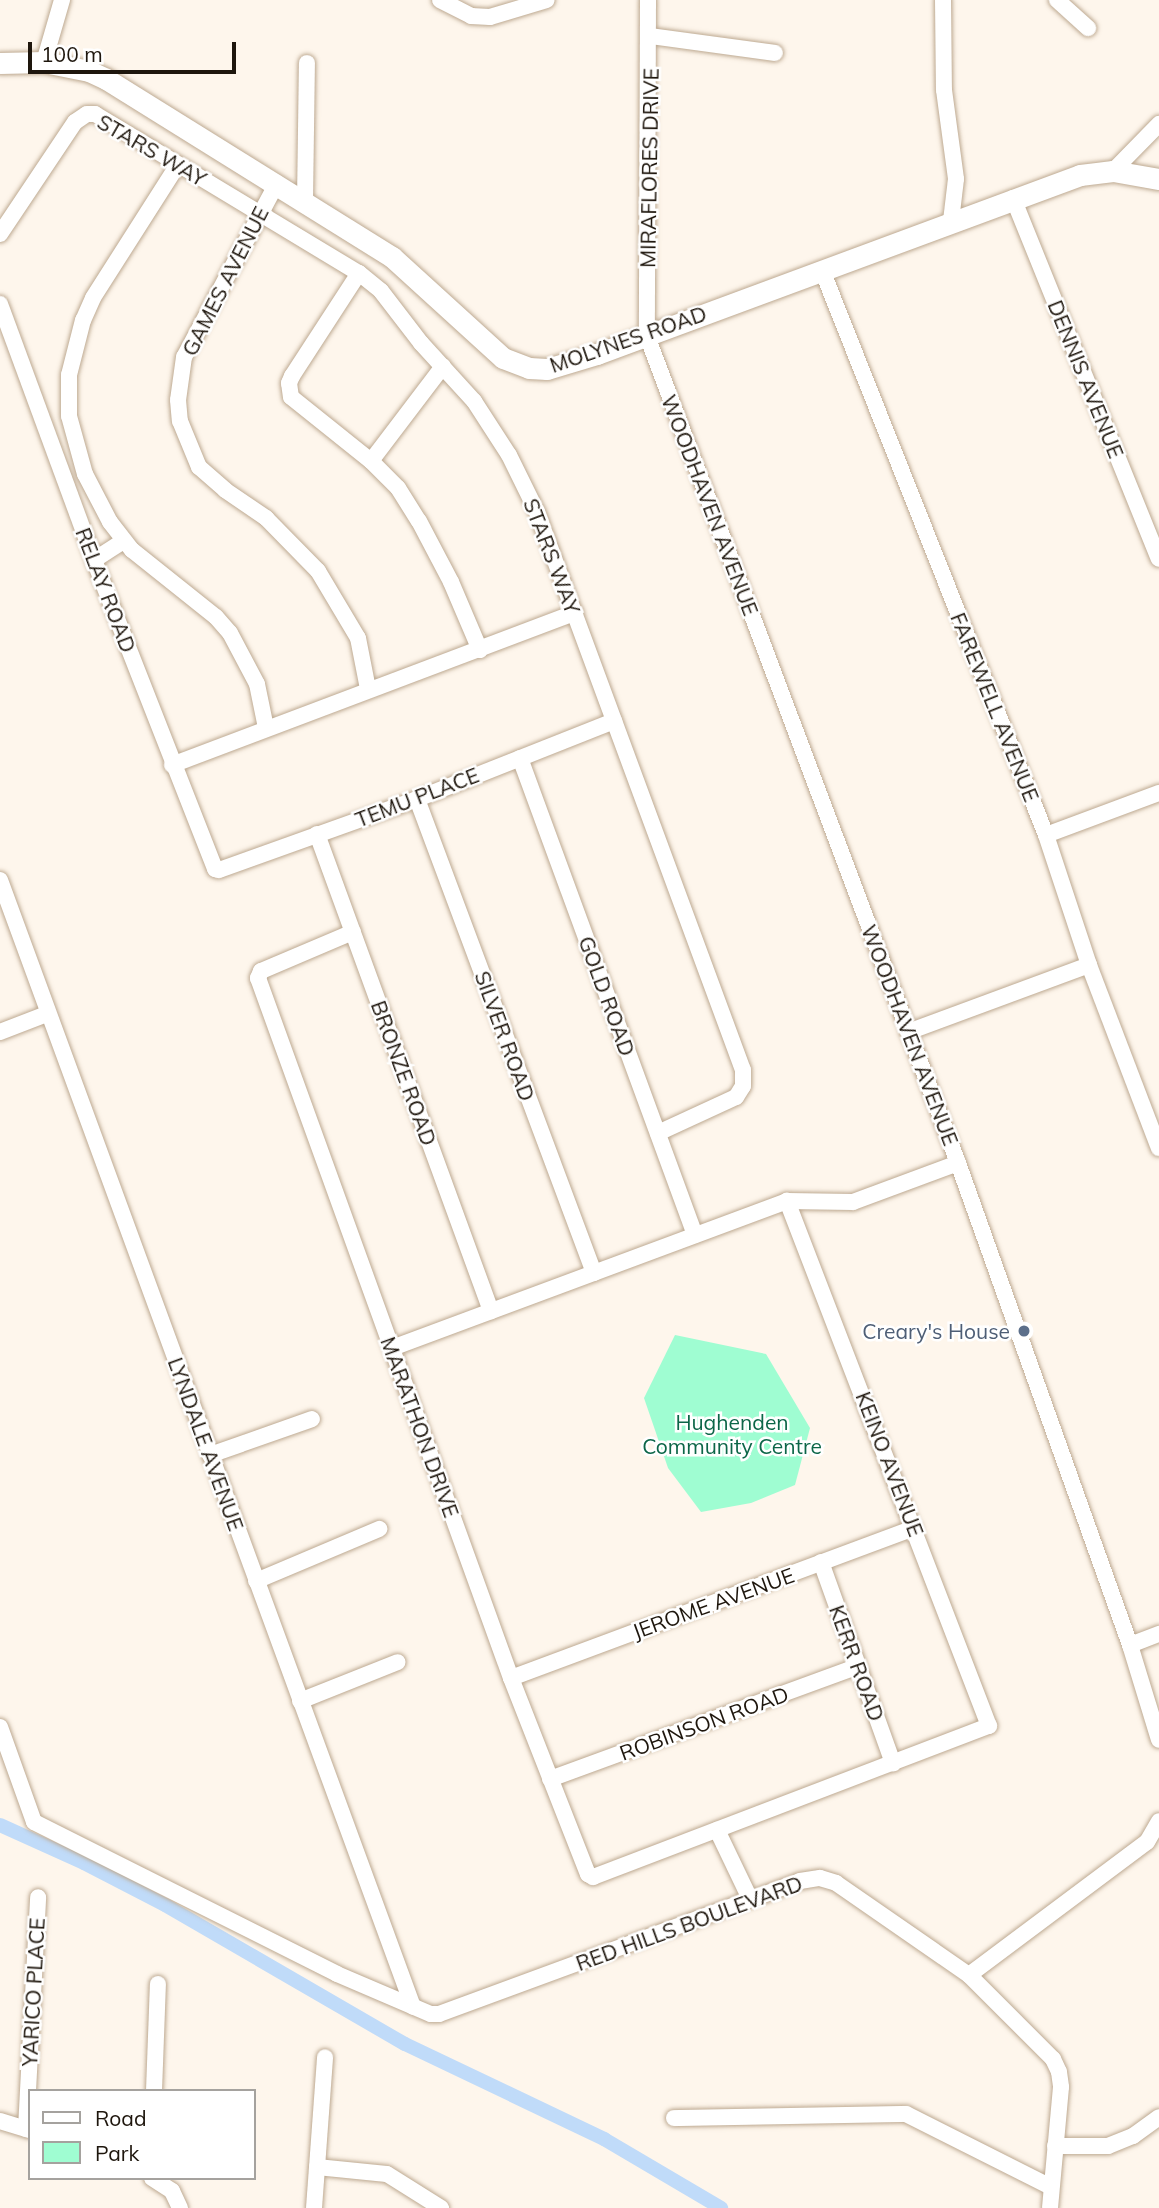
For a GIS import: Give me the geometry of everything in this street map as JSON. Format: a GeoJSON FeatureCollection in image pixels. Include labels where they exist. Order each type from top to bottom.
{"type":"FeatureCollection","features":[{"type":"Feature","properties":{"kind":"main road","name":"MOLYNES ROAD"},"geometry":{"type":"LineString","coordinates":[[0,63],[44,62],[89,71],[106,79],[392,257],[503,359],[518,366],[547,369],[647,336],[1080,175],[1113,171],[1159,179]]}},
{"type":"Feature","properties":{"kind":"street"},"geometry":{"type":"LineString","coordinates":[[44,62],[62,0]]}},
{"type":"Feature","properties":{"kind":"street"},"geometry":{"type":"LineString","coordinates":[[440,0],[471,16],[490,18],[547,0]]}},
{"type":"Feature","properties":{"kind":"street","name":"MIRAFLORES DRIVE"},"geometry":{"type":"LineString","coordinates":[[647,336],[650,37],[648,0]]}},
{"type":"Feature","properties":{"kind":"street"},"geometry":{"type":"LineString","coordinates":[[943,0],[944,90],[957,180],[951,221]]}},
{"type":"Feature","properties":{"kind":"street"},"geometry":{"type":"LineString","coordinates":[[1057,0],[1088,28]]}},
{"type":"Feature","properties":{"kind":"street"},"geometry":{"type":"LineString","coordinates":[[650,37],[775,53]]}},
{"type":"Feature","properties":{"kind":"street"},"geometry":{"type":"LineString","coordinates":[[305,201],[307,63]]}},
{"type":"Feature","properties":{"kind":"street","name":"STARS WAY"},"geometry":{"type":"LineString","coordinates":[[0,234],[75,122],[87,114],[105,119],[177,166],[359,273],[381,291],[474,401],[509,455],[537,512],[744,1078],[736,1097],[658,1133]]}},
{"type":"Feature","properties":{"kind":"street"},"geometry":{"type":"LineString","coordinates":[[1113,171],[1159,124]]}},
{"type":"Feature","properties":{"kind":"street"},"geometry":{"type":"LineString","coordinates":[[177,166],[93,298],[77,339],[68,403],[72,433],[85,474],[100,506],[123,541],[216,617],[230,634],[257,684],[266,728]]}},
{"type":"Feature","properties":{"kind":"street","name":"GAMES AVENUE"},"geometry":{"type":"LineString","coordinates":[[277,183],[184,357],[178,400],[180,421],[199,467],[225,490],[267,518],[318,571],[358,638],[368,689]]}},
{"type":"Feature","properties":{"kind":"street","name":"DENNIS AVENUE"},"geometry":{"type":"LineString","coordinates":[[1013,198],[1159,559]]}},
{"type":"Feature","properties":{"kind":"street","name":"FAREWELL AVENUE"},"geometry":{"type":"LineString","coordinates":[[822,270],[1046,835],[1089,965],[1159,1148]]}},
{"type":"Feature","properties":{"kind":"street"},"geometry":{"type":"LineString","coordinates":[[359,273],[292,376],[289,390],[297,403],[371,461],[398,488],[419,521],[480,650]]}},
{"type":"Feature","properties":{"kind":"street","name":"RELAY ROAD"},"geometry":{"type":"LineString","coordinates":[[0,304],[172,765],[212,866],[219,870]]}},
{"type":"Feature","properties":{"kind":"street","name":"WOODHAVEN AVENUE"},"geometry":{"type":"LineString","coordinates":[[647,336],[958,1163],[1130,1645],[1159,1740]]}},
{"type":"Feature","properties":{"kind":"street"},"geometry":{"type":"LineString","coordinates":[[371,461],[443,366]]}},
{"type":"Feature","properties":{"kind":"street"},"geometry":{"type":"LineString","coordinates":[[42,418],[68,403]]}},
{"type":"Feature","properties":{"kind":"street"},"geometry":{"type":"LineString","coordinates":[[94,560],[123,541]]}},
{"type":"Feature","properties":{"kind":"street"},"geometry":{"type":"LineString","coordinates":[[172,765],[368,689],[575,614]]}},
{"type":"Feature","properties":{"kind":"street","name":"TEMU PLACE"},"geometry":{"type":"LineString","coordinates":[[219,870],[417,799],[614,721]]}},
{"type":"Feature","properties":{"kind":"street","name":"GOLD ROAD"},"geometry":{"type":"LineString","coordinates":[[520,758],[695,1235]]}},
{"type":"Feature","properties":{"kind":"street"},"geometry":{"type":"LineString","coordinates":[[1046,835],[1159,793]]}},
{"type":"Feature","properties":{"kind":"street","name":"SILVER ROAD"},"geometry":{"type":"LineString","coordinates":[[417,799],[594,1273]]}},
{"type":"Feature","properties":{"kind":"street","name":"BRONZE ROAD"},"geometry":{"type":"LineString","coordinates":[[317,834],[491,1311]]}},
{"type":"Feature","properties":{"kind":"street","name":"LYNDALE AVENUE"},"geometry":{"type":"LineString","coordinates":[[0,880],[413,2007]]}},
{"type":"Feature","properties":{"kind":"street","name":"MARATHON DRIVE"},"geometry":{"type":"LineString","coordinates":[[353,933],[258,973],[511,1678],[588,1874],[593,1877]]}},
{"type":"Feature","properties":{"kind":"street"},"geometry":{"type":"LineString","coordinates":[[908,1032],[1089,965]]}},
{"type":"Feature","properties":{"kind":"street"},"geometry":{"type":"LineString","coordinates":[[0,1032],[47,1014]]}},
{"type":"Feature","properties":{"kind":"street"},"geometry":{"type":"LineString","coordinates":[[391,1348],[787,1201],[853,1202],[958,1163]]}},
{"type":"Feature","properties":{"kind":"street","name":"KEINO AVENUE"},"geometry":{"type":"LineString","coordinates":[[593,1877],[989,1726],[787,1201]]}},
{"type":"Feature","properties":{"kind":"street"},"geometry":{"type":"LineString","coordinates":[[210,1455],[312,1419]]}},
{"type":"Feature","properties":{"kind":"street","name":"JEROME AVENUE"},"geometry":{"type":"LineString","coordinates":[[511,1678],[915,1528]]}},
{"type":"Feature","properties":{"kind":"street"},"geometry":{"type":"LineString","coordinates":[[256,1581],[379,1529]]}},
{"type":"Feature","properties":{"kind":"street","name":"KERR ROAD"},"geometry":{"type":"LineString","coordinates":[[821,1562],[893,1763]]}},
{"type":"Feature","properties":{"kind":"street"},"geometry":{"type":"LineString","coordinates":[[1130,1645],[1159,1634]]}},
{"type":"Feature","properties":{"kind":"street"},"geometry":{"type":"LineString","coordinates":[[300,1701],[398,1662]]}},
{"type":"Feature","properties":{"kind":"street","name":"ROBINSON ROAD"},"geometry":{"type":"LineString","coordinates":[[550,1779],[858,1666]]}},
{"type":"Feature","properties":{"kind":"street","name":"RED HILLS BOULEVARD"},"geometry":{"type":"LineString","coordinates":[[0,1727],[34,1822],[325,1968],[413,2007],[439,2014],[800,1881],[820,1878],[835,1883],[969,1975],[1053,2059],[1059,2072],[1061,2087],[1050,2208]]}},
{"type":"Feature","properties":{"kind":"street"},"geometry":{"type":"LineString","coordinates":[[969,1975],[1147,1842],[1159,1821]]}},
{"type":"Feature","properties":{"kind":"street"},"geometry":{"type":"LineString","coordinates":[[718,1830],[750,1899]]}},
{"type":"Feature","properties":{"kind":"street","name":"YARICO PLACE"},"geometry":{"type":"LineString","coordinates":[[30,2089],[37,1897]]}},
{"type":"Feature","properties":{"kind":"street"},"geometry":{"type":"LineString","coordinates":[[154,2089],[158,1984]]}},
{"type":"Feature","properties":{"kind":"street"},"geometry":{"type":"LineString","coordinates":[[314,2208],[325,2057]]}},
{"type":"Feature","properties":{"kind":"street"},"geometry":{"type":"LineString","coordinates":[[674,2118],[905,2114],[1051,2187]]}},
{"type":"Feature","properties":{"kind":"street"},"geometry":{"type":"LineString","coordinates":[[1055,2146],[1108,2146],[1133,2136],[1159,2117]]}},
{"type":"Feature","properties":{"kind":"street"},"geometry":{"type":"LineString","coordinates":[[0,2121],[28,2129]]}},
{"type":"Feature","properties":{"kind":"street"},"geometry":{"type":"LineString","coordinates":[[317,2167],[387,2174],[441,2208]]}},
{"type":"Feature","properties":{"kind":"street"},"geometry":{"type":"LineString","coordinates":[[155,2180],[172,2191],[180,2208]]}},
{"type":"Feature","properties":{"kind":"green space","name":"Hughenden Community Centre"},"geometry":{"type":"Polygon","coordinates":[[[675,1335],[766,1354],[810,1428],[795,1485],[751,1503],[701,1512],[668,1468],[644,1398],[675,1335]]]}},
{"type":"Feature","properties":{"kind":"waterway"},"geometry":{"type":"LineString","coordinates":[[0,1825],[84,1863],[165,1905],[405,2044],[604,2139],[721,2208]]}},
{"type":"Feature","properties":{"kind":"place","name":"Creary's House"},"geometry":{"type":"Point","coordinates":[1024,1331]}}]}
